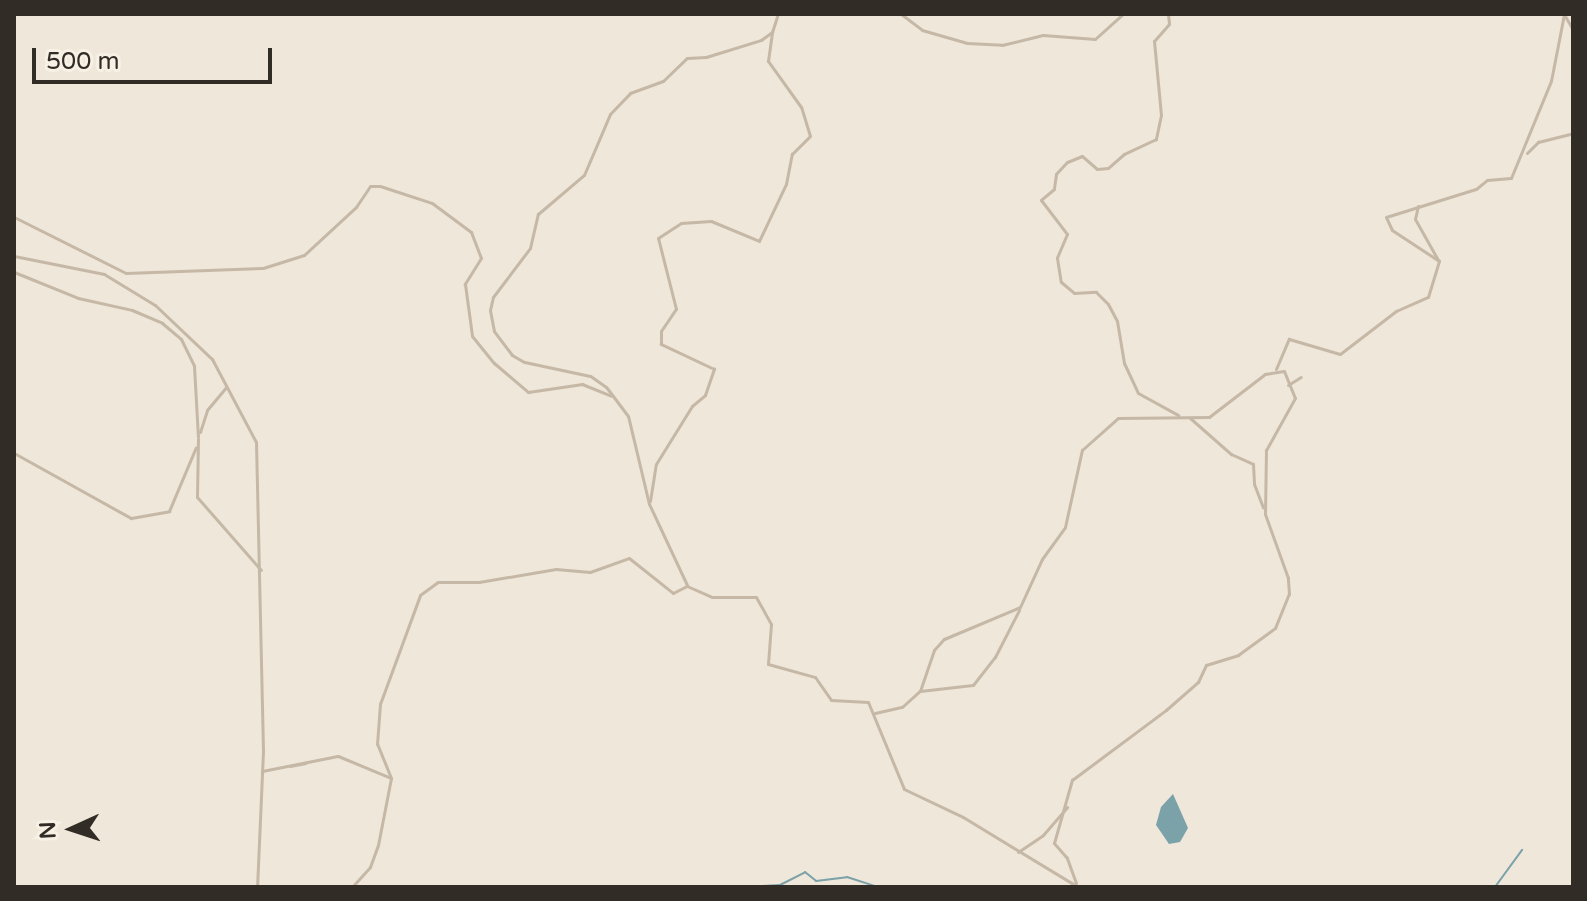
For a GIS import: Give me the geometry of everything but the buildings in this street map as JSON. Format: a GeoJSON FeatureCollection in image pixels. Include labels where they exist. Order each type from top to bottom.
{"type":"FeatureCollection","features":[{"type":"Feature","properties":{"kind":"street"},"geometry":{"type":"LineString","coordinates":[[649,504],[656,464],[692,406],[705,395],[714,369],[661,344],[661,331],[676,309],[658,238],[681,223],[711,221],[759,241],[786,184],[792,154],[810,136],[801,107],[768,61],[778,14]]}},
{"type":"Feature","properties":{"kind":"street"},"geometry":{"type":"LineString","coordinates":[[901,14],[922,30],[967,43],[1002,45],[1043,35],[1095,39],[1123,14]]}},
{"type":"Feature","properties":{"kind":"street"},"geometry":{"type":"LineString","coordinates":[[1168,14],[1169,24],[1154,41],[1161,115],[1156,139],[1108,168],[1097,169],[1082,156],[1067,162],[1056,174],[1054,189],[1041,200],[1067,234],[1057,258],[1061,282],[1074,293],[1096,292],[1108,304],[1117,321],[1124,363],[1138,393],[1179,415]]}},
{"type":"Feature","properties":{"kind":"street"},"geometry":{"type":"LineString","coordinates":[[1564,14],[1573,30]]}},
{"type":"Feature","properties":{"kind":"street"},"geometry":{"type":"LineString","coordinates":[[1524,155],[1551,81],[1564,14]]}},
{"type":"Feature","properties":{"kind":"street"},"geometry":{"type":"LineString","coordinates":[[772,32],[748,46],[687,58],[663,81],[630,93],[610,114],[584,175],[538,214],[530,248],[493,297],[494,331],[512,355],[524,362],[590,376],[628,416],[649,504],[687,586],[712,597],[756,597],[771,624],[765,644],[769,666],[815,677],[829,699],[867,701],[875,713],[904,789],[1078,887]]}},
{"type":"Feature","properties":{"kind":"street"},"geometry":{"type":"LineString","coordinates":[[1439,261],[1388,223],[1388,213],[1476,189],[1487,180],[1503,182],[1538,142],[1573,133]]}},
{"type":"Feature","properties":{"kind":"street"},"geometry":{"type":"LineString","coordinates":[[14,217],[126,273],[263,268],[304,255],[356,207],[370,186],[380,186],[432,203],[471,232],[481,258],[465,284],[472,336],[494,363],[528,392],[582,384],[614,399]]}},
{"type":"Feature","properties":{"kind":"street"},"geometry":{"type":"LineString","coordinates":[[920,691],[973,685],[995,657],[1042,559],[1065,527],[1085,445],[1118,418],[1212,416],[1276,369],[1289,339],[1340,354],[1396,311],[1428,297],[1439,261],[1415,219],[1418,206]]}},
{"type":"Feature","properties":{"kind":"street"},"geometry":{"type":"LineString","coordinates":[[14,256],[115,279],[194,338],[227,387],[256,442],[261,570],[262,771],[257,887]]}},
{"type":"Feature","properties":{"kind":"street"},"geometry":{"type":"LineString","coordinates":[[14,272],[78,298],[132,310],[162,323],[181,339],[194,366],[198,437]]}},
{"type":"Feature","properties":{"kind":"street"},"geometry":{"type":"LineString","coordinates":[[1265,514],[1266,450],[1295,398],[1286,373],[1276,369]]}},
{"type":"Feature","properties":{"kind":"street"},"geometry":{"type":"LineString","coordinates":[[1288,385],[1301,377]]}},
{"type":"Feature","properties":{"kind":"street"},"geometry":{"type":"LineString","coordinates":[[227,387],[207,410],[198,437],[195,485],[202,506],[261,570]]}},
{"type":"Feature","properties":{"kind":"street"},"geometry":{"type":"LineString","coordinates":[[1078,887],[1067,858],[1054,845],[1067,807],[1068,785],[1166,710],[1198,682],[1206,665],[1238,655],[1275,628],[1289,594],[1288,578],[1254,484],[1253,464],[1231,454],[1187,415]]}},
{"type":"Feature","properties":{"kind":"street"},"geometry":{"type":"LineString","coordinates":[[14,453],[131,518],[169,511],[196,447]]}},
{"type":"Feature","properties":{"kind":"street"},"geometry":{"type":"LineString","coordinates":[[352,887],[370,867],[378,845],[391,778],[377,744],[380,704],[407,641],[416,600],[433,584],[479,582],[556,569],[590,572],[629,558],[673,593],[687,586]]}},
{"type":"Feature","properties":{"kind":"street"},"geometry":{"type":"LineString","coordinates":[[875,713],[902,707],[920,691],[942,641],[1020,607]]}},
{"type":"Feature","properties":{"kind":"street"},"geometry":{"type":"LineString","coordinates":[[262,771],[340,757],[391,778]]}},
{"type":"Feature","properties":{"kind":"street"},"geometry":{"type":"LineString","coordinates":[[1018,852],[1043,835],[1067,807]]}},
{"type":"Feature","properties":{"kind":"water"},"geometry":{"type":"Polygon","coordinates":[[[1173,794],[1188,828],[1180,842],[1169,844],[1156,825],[1161,807],[1173,794]]]}},
{"type":"Feature","properties":{"kind":"waterway"},"geometry":{"type":"LineString","coordinates":[[1495,887],[1522,850]]}},
{"type":"Feature","properties":{"kind":"waterway"},"geometry":{"type":"LineString","coordinates":[[743,887],[780,885],[805,872],[816,881],[847,877],[877,887]]}}]}
